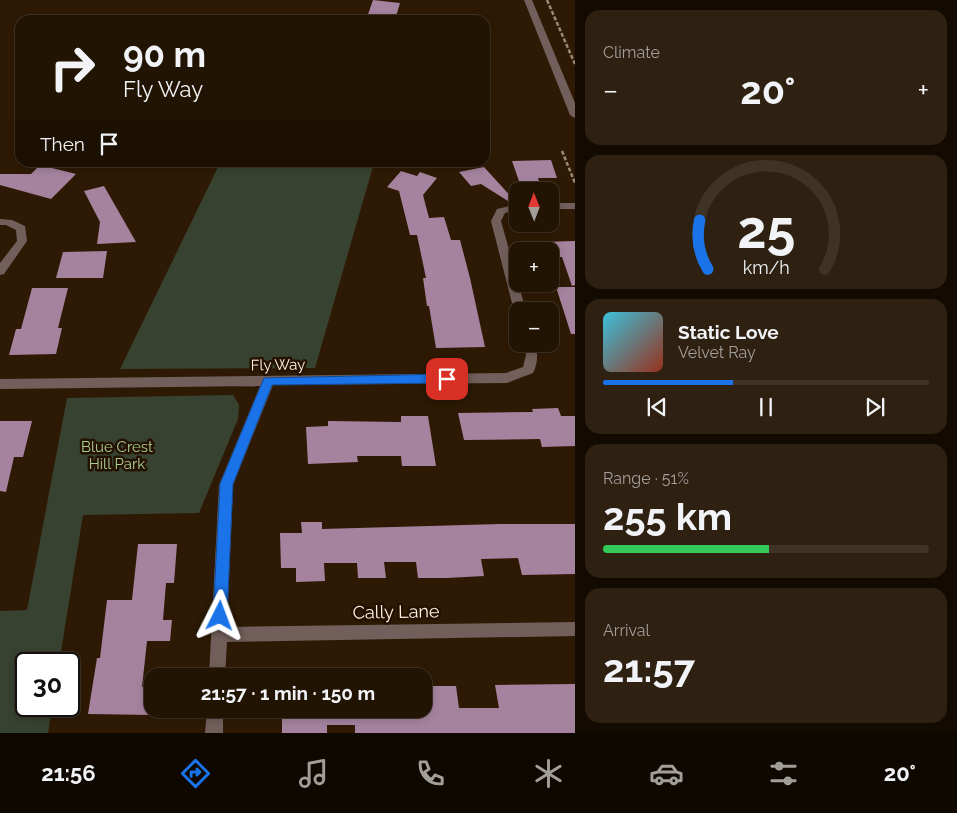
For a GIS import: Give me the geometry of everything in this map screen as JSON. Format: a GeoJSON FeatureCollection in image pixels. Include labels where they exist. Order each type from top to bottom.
{"type":"FeatureCollection","features":[{"type":"Feature","properties":{"kind":"street"},"geometry":{"type":"LineString","coordinates":[[528,0],[574,115]]}},
{"type":"Feature","properties":{"kind":"street"},"geometry":{"type":"LineString","coordinates":[[559,206],[574,206]]}},
{"type":"Feature","properties":{"kind":"street"},"geometry":{"type":"LineString","coordinates":[[509,209],[501,211],[496,221],[518,302]]}},
{"type":"Feature","properties":{"kind":"street"},"geometry":{"type":"LineString","coordinates":[[0,222],[8,222],[21,228],[22,241],[0,271]]}},
{"type":"Feature","properties":{"kind":"street","name":"Fly Way"},"geometry":{"type":"LineString","coordinates":[[0,384],[507,378],[529,370],[531,352]]}},
{"type":"Feature","properties":{"kind":"street"},"geometry":{"type":"LineString","coordinates":[[217,668],[226,484],[268,381]]}},
{"type":"Feature","properties":{"kind":"street","name":"Cally Lane"},"geometry":{"type":"LineString","coordinates":[[219,635],[574,629]]}},
{"type":"Feature","properties":{"kind":"street"},"geometry":{"type":"LineString","coordinates":[[214,733],[215,718]]}},
{"type":"Feature","properties":{"kind":"path"},"geometry":{"type":"LineString","coordinates":[[547,0],[574,64]]}},
{"type":"Feature","properties":{"kind":"path"},"geometry":{"type":"LineString","coordinates":[[562,151],[574,183]]}},
{"type":"Feature","properties":{"kind":"green space"},"geometry":{"type":"Polygon","coordinates":[[[218,167],[373,167],[315,368],[120,369],[218,167]]]}},
{"type":"Feature","properties":{"kind":"green space","name":"Blue Crest Hill Park"},"geometry":{"type":"Polygon","coordinates":[[[233,395],[239,405],[238,419],[199,513],[83,515],[61,652],[15,652],[15,717],[50,717],[48,733],[0,733],[0,611],[27,610],[67,398],[233,395]]]}},
{"type":"Feature","properties":{"kind":"building"},"geometry":{"type":"Polygon","coordinates":[[[373,0],[400,3],[396,15],[368,15],[373,0]]]}},
{"type":"Feature","properties":{"kind":"building"},"geometry":{"type":"Polygon","coordinates":[[[551,160],[557,178],[538,178],[539,182],[519,182],[512,161],[551,160]]]}},
{"type":"Feature","properties":{"kind":"building"},"geometry":{"type":"Polygon","coordinates":[[[38,167],[48,167],[76,174],[51,199],[0,185],[0,174],[31,174],[38,167]]]}},
{"type":"Feature","properties":{"kind":"building"},"geometry":{"type":"Polygon","coordinates":[[[484,167],[509,194],[509,202],[481,184],[471,186],[459,172],[484,167]]]}},
{"type":"Feature","properties":{"kind":"building"},"geometry":{"type":"Polygon","coordinates":[[[401,171],[417,176],[420,172],[437,178],[423,195],[429,218],[444,217],[451,240],[460,240],[485,347],[436,348],[429,306],[427,306],[423,278],[426,278],[417,235],[410,235],[399,191],[387,187],[401,171]]]}},
{"type":"Feature","properties":{"kind":"building"},"geometry":{"type":"Polygon","coordinates":[[[104,186],[136,242],[97,244],[100,222],[84,191],[104,186]]]}},
{"type":"Feature","properties":{"kind":"building"},"geometry":{"type":"Polygon","coordinates":[[[575,241],[575,285],[572,286],[562,257],[559,257],[559,242],[543,242],[575,241]]]}},
{"type":"Feature","properties":{"kind":"building"},"geometry":{"type":"Polygon","coordinates":[[[107,251],[103,278],[56,278],[63,252],[107,251]]]}},
{"type":"Feature","properties":{"kind":"building"},"geometry":{"type":"Polygon","coordinates":[[[559,287],[575,287],[575,334],[571,334],[558,292],[559,287]]]}},
{"type":"Feature","properties":{"kind":"building"},"geometry":{"type":"Polygon","coordinates":[[[32,288],[68,288],[58,328],[62,328],[56,354],[9,355],[16,329],[21,329],[32,288]]]}},
{"type":"Feature","properties":{"kind":"building"},"geometry":{"type":"Polygon","coordinates":[[[558,408],[561,416],[575,416],[575,446],[542,447],[540,439],[464,440],[458,413],[533,412],[532,409],[558,408]]]}},
{"type":"Feature","properties":{"kind":"building"},"geometry":{"type":"Polygon","coordinates":[[[401,416],[428,416],[436,466],[402,466],[401,456],[357,456],[358,462],[308,464],[306,427],[328,426],[328,421],[401,422],[401,416]]]}},
{"type":"Feature","properties":{"kind":"building"},"geometry":{"type":"Polygon","coordinates":[[[0,421],[32,421],[23,457],[14,457],[6,492],[0,491],[0,421]]]}},
{"type":"Feature","properties":{"kind":"building"},"geometry":{"type":"Polygon","coordinates":[[[301,522],[322,522],[322,529],[575,524],[575,574],[522,575],[518,558],[481,559],[484,576],[418,578],[416,562],[384,562],[386,578],[358,578],[357,563],[324,563],[325,581],[296,582],[296,568],[281,568],[280,533],[302,533],[301,522]]]}},
{"type":"Feature","properties":{"kind":"building"},"geometry":{"type":"Polygon","coordinates":[[[138,544],[177,544],[174,583],[166,583],[163,620],[172,620],[170,641],[147,641],[142,687],[144,687],[144,715],[88,714],[97,658],[100,658],[107,600],[132,600],[138,544]]]}},
{"type":"Feature","properties":{"kind":"building"},"geometry":{"type":"Polygon","coordinates":[[[575,684],[575,733],[355,733],[355,725],[327,725],[327,733],[282,733],[282,718],[432,718],[432,686],[456,686],[459,708],[499,708],[495,685],[575,684]]]}},
{"type":"Feature","properties":{"kind":"route"},"geometry":{"type":"LineString","coordinates":[[220,616],[226,484],[268,381],[447,379]]}}]}
